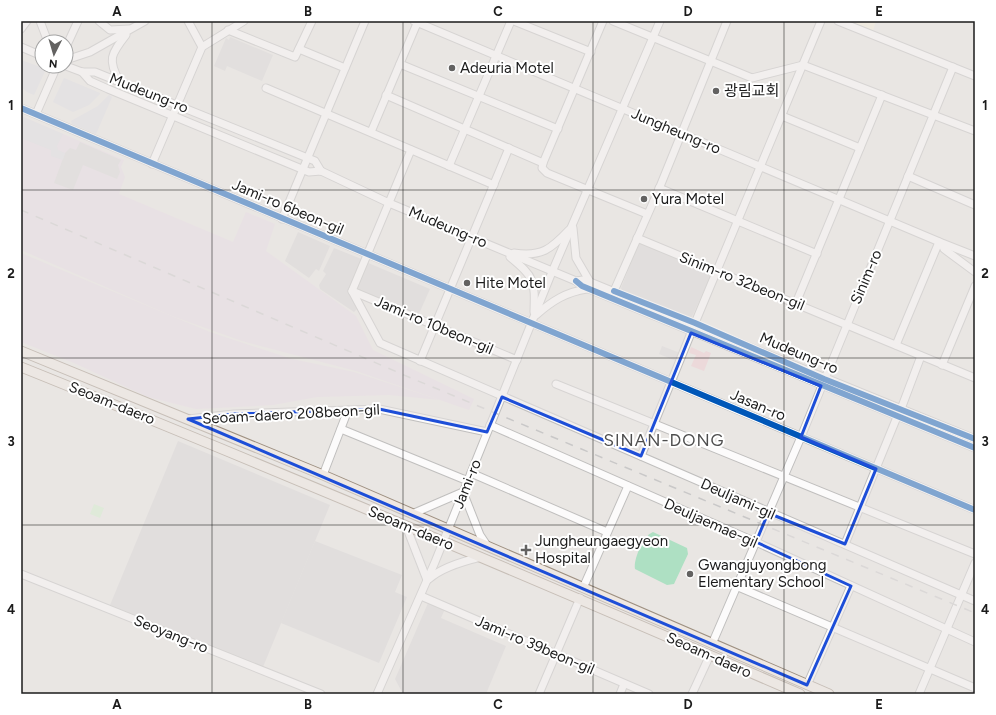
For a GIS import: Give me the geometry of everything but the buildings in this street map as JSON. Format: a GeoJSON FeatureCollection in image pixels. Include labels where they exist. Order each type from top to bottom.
{"type":"FeatureCollection","features":[{"type":"Feature","properties":{"kind":"main road","name":"Seoam-daero"},"geometry":{"type":"LineString","coordinates":[[21,351],[323,475],[488,548],[829,694]]}},
{"type":"Feature","properties":{"kind":"main road","name":"Seoam-daero"},"geometry":{"type":"LineString","coordinates":[[21,367],[171,427],[580,598],[800,694]]}},
{"type":"Feature","properties":{"kind":"street"},"geometry":{"type":"LineString","coordinates":[[21,28],[27,21]]}},
{"type":"Feature","properties":{"kind":"street"},"geometry":{"type":"LineString","coordinates":[[40,21],[45,34]]}},
{"type":"Feature","properties":{"kind":"street"},"geometry":{"type":"LineString","coordinates":[[72,34],[78,21]]}},
{"type":"Feature","properties":{"kind":"street"},"geometry":{"type":"LineString","coordinates":[[99,21],[110,30],[132,29]]}},
{"type":"Feature","properties":{"kind":"street"},"geometry":{"type":"LineString","coordinates":[[74,57],[90,52],[145,21]]}},
{"type":"Feature","properties":{"kind":"street"},"geometry":{"type":"LineString","coordinates":[[188,21],[202,47]]}},
{"type":"Feature","properties":{"kind":"street"},"geometry":{"type":"LineString","coordinates":[[152,164],[202,47],[244,21]]}},
{"type":"Feature","properties":{"kind":"street"},"geometry":{"type":"LineString","coordinates":[[228,30],[295,57],[312,21]]}},
{"type":"Feature","properties":{"kind":"street"},"geometry":{"type":"LineString","coordinates":[[282,219],[365,21]]}},
{"type":"Feature","properties":{"kind":"street"},"geometry":{"type":"LineString","coordinates":[[371,132],[400,64],[416,21]]}},
{"type":"Feature","properties":{"kind":"street","name":"Jungheung-ro"},"geometry":{"type":"LineString","coordinates":[[416,21],[940,243],[975,256]]}},
{"type":"Feature","properties":{"kind":"street"},"geometry":{"type":"LineString","coordinates":[[449,166],[511,21]]}},
{"type":"Feature","properties":{"kind":"street"},"geometry":{"type":"LineString","coordinates":[[514,21],[590,52]]}},
{"type":"Feature","properties":{"kind":"street"},"geometry":{"type":"LineString","coordinates":[[603,21],[542,168],[547,173],[647,214]]}},
{"type":"Feature","properties":{"kind":"street"},"geometry":{"type":"LineString","coordinates":[[614,21],[710,62],[752,78],[803,65],[975,131]]}},
{"type":"Feature","properties":{"kind":"street","name":"Jami-ro"},"geometry":{"type":"LineString","coordinates":[[377,694],[421,596],[552,272],[660,21]]}},
{"type":"Feature","properties":{"kind":"street"},"geometry":{"type":"LineString","coordinates":[[614,291],[659,188],[727,21]]}},
{"type":"Feature","properties":{"kind":"street"},"geometry":{"type":"LineString","coordinates":[[695,323],[822,21]]}},
{"type":"Feature","properties":{"kind":"street"},"geometry":{"type":"LineString","coordinates":[[838,21],[975,76]]}},
{"type":"Feature","properties":{"kind":"street"},"geometry":{"type":"LineString","coordinates":[[120,82],[113,71],[112,56],[115,48],[132,29]]}},
{"type":"Feature","properties":{"kind":"street"},"geometry":{"type":"LineString","coordinates":[[21,47],[34,53]]}},
{"type":"Feature","properties":{"kind":"street"},"geometry":{"type":"LineString","coordinates":[[299,49],[345,68]]}},
{"type":"Feature","properties":{"kind":"street"},"geometry":{"type":"LineString","coordinates":[[400,64],[558,129]]}},
{"type":"Feature","properties":{"kind":"street","name":"Sinim-ro"},"geometry":{"type":"LineString","coordinates":[[712,644],[801,437],[846,324],[953,67]]}},
{"type":"Feature","properties":{"kind":"street","name":"Mudeung-ro"},"geometry":{"type":"LineString","coordinates":[[74,69],[82,72],[95,72],[177,104],[315,162],[321,171]]}},
{"type":"Feature","properties":{"kind":"street","name":"Mudeung-ro"},"geometry":{"type":"LineString","coordinates":[[82,72],[90,81],[309,172],[321,171],[389,203],[552,272],[589,285],[614,291],[695,323],[897,417],[975,448]]}},
{"type":"Feature","properties":{"kind":"street"},"geometry":{"type":"LineString","coordinates":[[36,114],[54,74]]}},
{"type":"Feature","properties":{"kind":"street"},"geometry":{"type":"LineString","coordinates":[[266,88],[494,185]]}},
{"type":"Feature","properties":{"kind":"street"},"geometry":{"type":"LineString","coordinates":[[796,303],[882,95]]}},
{"type":"Feature","properties":{"kind":"street"},"geometry":{"type":"LineString","coordinates":[[386,96],[543,163]]}},
{"type":"Feature","properties":{"kind":"street","name":"Jami-ro 6beon-gil"},"geometry":{"type":"LineString","coordinates":[[21,108],[450,289],[533,320]]}},
{"type":"Feature","properties":{"kind":"street"},"geometry":{"type":"LineString","coordinates":[[782,116],[860,148]]}},
{"type":"Feature","properties":{"kind":"street"},"geometry":{"type":"LineString","coordinates":[[420,361],[509,148]]}},
{"type":"Feature","properties":{"kind":"street"},"geometry":{"type":"LineString","coordinates":[[352,291],[411,150]]}},
{"type":"Feature","properties":{"kind":"street"},"geometry":{"type":"LineString","coordinates":[[908,176],[975,205]]}},
{"type":"Feature","properties":{"kind":"street"},"geometry":{"type":"LineString","coordinates":[[659,188],[817,254]]}},
{"type":"Feature","properties":{"kind":"street"},"geometry":{"type":"LineString","coordinates":[[503,251],[523,254],[545,252],[554,246],[573,225]]}},
{"type":"Feature","properties":{"kind":"street"},"geometry":{"type":"LineString","coordinates":[[533,320],[555,299],[589,285],[576,258],[573,242],[573,225]]}},
{"type":"Feature","properties":{"kind":"street","name":"Sinim-ro 32beon-gil"},"geometry":{"type":"LineString","coordinates":[[637,238],[975,378]]}},
{"type":"Feature","properties":{"kind":"street"},"geometry":{"type":"LineString","coordinates":[[940,243],[944,249],[975,272]]}},
{"type":"Feature","properties":{"kind":"street"},"geometry":{"type":"LineString","coordinates":[[896,345],[940,243]]}},
{"type":"Feature","properties":{"kind":"street"},"geometry":{"type":"LineString","coordinates":[[503,251],[526,270],[532,277],[535,290],[533,320]]}},
{"type":"Feature","properties":{"kind":"street","name":"Mudeung-ro"},"geometry":{"type":"LineString","coordinates":[[589,285],[691,333],[823,382],[901,408],[975,439]]}},
{"type":"Feature","properties":{"kind":"street"},"geometry":{"type":"LineString","coordinates":[[942,364],[975,286]]}},
{"type":"Feature","properties":{"kind":"street","name":"Jami-ro 10beon-gil"},"geometry":{"type":"LineString","coordinates":[[352,291],[517,360]]}},
{"type":"Feature","properties":{"kind":"street","name":"Deuljami-gil"},"geometry":{"type":"LineString","coordinates":[[352,291],[380,343],[641,456],[768,513],[845,544],[975,601]]}},
{"type":"Feature","properties":{"kind":"street","name":"Jasan-ro"},"geometry":{"type":"LineString","coordinates":[[533,320],[672,382],[975,510]]}},
{"type":"Feature","properties":{"kind":"street"},"geometry":{"type":"LineString","coordinates":[[641,456],[691,333]]}},
{"type":"Feature","properties":{"kind":"street"},"geometry":{"type":"LineString","coordinates":[[901,408],[921,356]]}},
{"type":"Feature","properties":{"kind":"street"},"geometry":{"type":"LineString","coordinates":[[556,384],[975,554]]}},
{"type":"Feature","properties":{"kind":"street","name":"Seoam-daero 208beon-gil"},"geometry":{"type":"LineString","coordinates":[[188,419],[234,414],[379,409],[392,410],[489,429]]}},
{"type":"Feature","properties":{"kind":"street"},"geometry":{"type":"LineString","coordinates":[[323,475],[348,410]]}},
{"type":"Feature","properties":{"kind":"street"},"geometry":{"type":"LineString","coordinates":[[845,544],[897,417]]}},
{"type":"Feature","properties":{"kind":"street"},"geometry":{"type":"LineString","coordinates":[[341,429],[468,481]]}},
{"type":"Feature","properties":{"kind":"street","name":"Deuljaemae-gil"},"geometry":{"type":"LineString","coordinates":[[489,429],[628,486],[756,542],[975,642]]}},
{"type":"Feature","properties":{"kind":"street"},"geometry":{"type":"LineString","coordinates":[[471,473],[607,532]]}},
{"type":"Feature","properties":{"kind":"street"},"geometry":{"type":"LineString","coordinates":[[583,588],[628,486]]}},
{"type":"Feature","properties":{"kind":"street"},"geometry":{"type":"LineString","coordinates":[[412,514],[463,492],[480,535],[488,548]]}},
{"type":"Feature","properties":{"kind":"street"},"geometry":{"type":"LineString","coordinates":[[406,526],[427,580],[435,573],[469,559],[481,557]]}},
{"type":"Feature","properties":{"kind":"street"},"geometry":{"type":"LineString","coordinates":[[919,694],[975,562]]}},
{"type":"Feature","properties":{"kind":"street","name":"Seoyang-ro"},"geometry":{"type":"LineString","coordinates":[[21,574],[320,694]]}},
{"type":"Feature","properties":{"kind":"street"},"geometry":{"type":"LineString","coordinates":[[736,586],[975,688]]}},
{"type":"Feature","properties":{"kind":"street"},"geometry":{"type":"LineString","coordinates":[[807,685],[852,586]]}},
{"type":"Feature","properties":{"kind":"street","name":"Jami-ro 39beon-gil"},"geometry":{"type":"LineString","coordinates":[[421,596],[649,694]]}},
{"type":"Feature","properties":{"kind":"street"},"geometry":{"type":"LineString","coordinates":[[539,694],[580,598]]}},
{"type":"Feature","properties":{"kind":"street"},"geometry":{"type":"LineString","coordinates":[[692,694],[710,655]]}},
{"type":"Feature","properties":{"kind":"street"},"geometry":{"type":"LineString","coordinates":[[620,694],[624,684]]}},
{"type":"Feature","properties":{"kind":"highlighted area"},"geometry":{"type":"Polygon","coordinates":[[[691,333],[821,386],[801,437],[876,469],[845,544],[768,513],[756,542],[851,586],[807,685],[188,419],[234,414],[379,409],[487,432],[502,397],[641,456],[691,333]]]}},
{"type":"Feature","properties":{"kind":"shaded area"},"geometry":{"type":"Polygon","coordinates":[[[846,21],[876,21],[873,31],[846,21]]]}},
{"type":"Feature","properties":{"kind":"shaded area"},"geometry":{"type":"Polygon","coordinates":[[[230,37],[273,55],[262,81],[227,66],[225,71],[214,66],[226,38],[229,40],[230,37]]]}},
{"type":"Feature","properties":{"kind":"shaded area"},"geometry":{"type":"Polygon","coordinates":[[[21,60],[34,65],[34,74],[44,74],[34,95],[21,87],[21,60]]]}},
{"type":"Feature","properties":{"kind":"shaded area"},"geometry":{"type":"Polygon","coordinates":[[[64,78],[100,94],[89,105],[73,112],[53,102],[64,78]]]}},
{"type":"Feature","properties":{"kind":"shaded area"},"geometry":{"type":"Polygon","coordinates":[[[109,95],[112,97],[96,134],[72,124],[71,121],[98,106],[109,95]]]}},
{"type":"Feature","properties":{"kind":"shaded area"},"geometry":{"type":"Polygon","coordinates":[[[21,116],[124,160],[121,167],[125,177],[119,194],[233,242],[246,212],[275,224],[266,251],[356,316],[373,350],[474,399],[469,410],[356,371],[242,341],[172,316],[21,250],[21,116]]]}},
{"type":"Feature","properties":{"kind":"shaded area"},"geometry":{"type":"Polygon","coordinates":[[[21,116],[63,134],[57,146],[58,150],[65,153],[63,160],[51,156],[51,150],[21,138],[21,116]]]}},
{"type":"Feature","properties":{"kind":"shaded area"},"geometry":{"type":"Polygon","coordinates":[[[80,142],[121,160],[118,165],[120,172],[117,179],[83,165],[73,190],[54,183],[65,153],[70,148],[76,150],[80,142]]]}},
{"type":"Feature","properties":{"kind":"shaded area"},"geometry":{"type":"Polygon","coordinates":[[[298,232],[330,246],[319,271],[316,269],[309,278],[285,261],[298,232]]]}},
{"type":"Feature","properties":{"kind":"shaded area"},"geometry":{"type":"Polygon","coordinates":[[[642,242],[710,270],[712,273],[691,319],[622,291],[621,288],[639,243],[642,242]]]}},
{"type":"Feature","properties":{"kind":"shaded area"},"geometry":{"type":"Polygon","coordinates":[[[334,248],[364,260],[349,293],[357,309],[354,312],[320,289],[319,285],[326,274],[323,271],[334,248]]]}},
{"type":"Feature","properties":{"kind":"shaded area"},"geometry":{"type":"Polygon","coordinates":[[[21,253],[210,332],[292,359],[354,372],[440,400],[389,395],[317,397],[273,405],[196,409],[148,397],[74,363],[21,342],[21,253]]]}},
{"type":"Feature","properties":{"kind":"shaded area"},"geometry":{"type":"Polygon","coordinates":[[[366,262],[430,289],[418,316],[354,289],[366,262]]]}},
{"type":"Feature","properties":{"kind":"shaded area"},"geometry":{"type":"Polygon","coordinates":[[[662,346],[680,353],[676,361],[659,354],[662,346]]]}},
{"type":"Feature","properties":{"kind":"shaded area"},"geometry":{"type":"Polygon","coordinates":[[[691,347],[704,353],[706,351],[711,353],[704,371],[691,366],[696,355],[689,353],[691,347]]]}},
{"type":"Feature","properties":{"kind":"shaded area"},"geometry":{"type":"Polygon","coordinates":[[[178,441],[330,505],[263,667],[110,605],[178,441]]]}},
{"type":"Feature","properties":{"kind":"shaded area"},"geometry":{"type":"Polygon","coordinates":[[[315,541],[402,575],[395,592],[407,597],[379,663],[281,623],[315,541]]]}},
{"type":"Feature","properties":{"kind":"shaded area"},"geometry":{"type":"Polygon","coordinates":[[[428,603],[445,609],[441,618],[506,646],[486,694],[403,694],[395,679],[428,603]]]}},
{"type":"Feature","properties":{"kind":"green space"},"geometry":{"type":"Polygon","coordinates":[[[94,504],[104,508],[100,518],[90,514],[94,504]]]}},
{"type":"Feature","properties":{"kind":"green space"},"geometry":{"type":"Polygon","coordinates":[[[653,532],[687,548],[688,554],[674,584],[667,585],[635,569],[637,554],[642,543],[649,534],[653,532]]]}},
{"type":"Feature","properties":{"kind":"railway"},"geometry":{"type":"LineString","coordinates":[[21,210],[411,378],[975,613]]}},
{"type":"Feature","properties":{"kind":"cycle path"},"geometry":{"type":"LineString","coordinates":[[21,108],[975,510]]}},
{"type":"Feature","properties":{"kind":"cycle path"},"geometry":{"type":"LineString","coordinates":[[576,281],[582,286],[975,448]]}},
{"type":"Feature","properties":{"kind":"cycle path"},"geometry":{"type":"LineString","coordinates":[[614,291],[695,323],[824,379],[975,439]]}},
{"type":"Feature","properties":{"kind":"place","name":"Adeuria Motel"},"geometry":{"type":"Point","coordinates":[452,68]}},
{"type":"Feature","properties":{"kind":"place","name":"광림교회"},"geometry":{"type":"Point","coordinates":[716,91]}},
{"type":"Feature","properties":{"kind":"place","name":"Yura Motel"},"geometry":{"type":"Point","coordinates":[644,199]}},
{"type":"Feature","properties":{"kind":"place","name":"Hite Motel"},"geometry":{"type":"Point","coordinates":[467,283]}},
{"type":"Feature","properties":{"kind":"place","name":"Jungheungaegyeon Hospital"},"geometry":{"type":"Point","coordinates":[526,550]}},
{"type":"Feature","properties":{"kind":"place","name":"Gwangjuyongbong Elementary School"},"geometry":{"type":"Point","coordinates":[690,574]}},
{"type":"Feature","properties":{"kind":"district","name":"SINAN-DONG"},"geometry":{"type":"Point","coordinates":[664,440]}}]}
